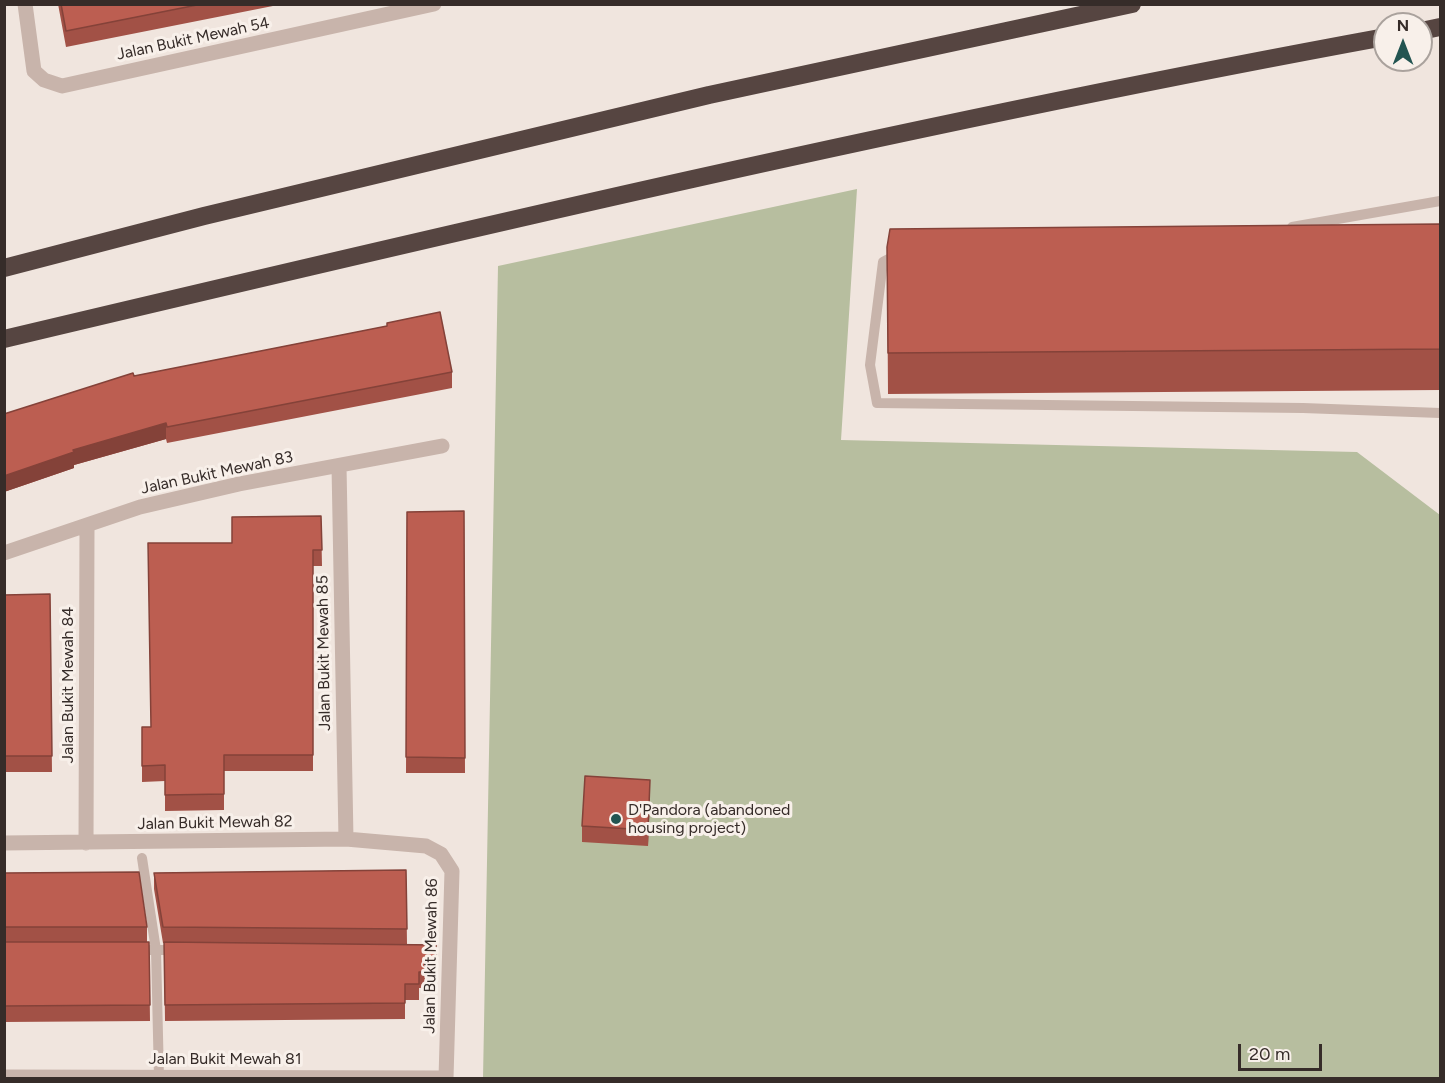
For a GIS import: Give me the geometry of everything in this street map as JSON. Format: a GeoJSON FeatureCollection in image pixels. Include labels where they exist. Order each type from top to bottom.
{"type":"FeatureCollection","features":[{"type":"Feature","properties":{"kind":"highway"},"geometry":{"type":"LineString","coordinates":[[4,268],[216,213],[709,95],[1132,4]]}},
{"type":"Feature","properties":{"kind":"highway"},"geometry":{"type":"LineString","coordinates":[[4,339],[554,208],[1125,85],[1373,39]]}},
{"type":"Feature","properties":{"kind":"street","name":"Jalan Bukit Mewah 54"},"geometry":{"type":"LineString","coordinates":[[25,4],[34,71],[44,80],[62,86],[399,8],[434,4]]}},
{"type":"Feature","properties":{"kind":"street","name":"Jalan Bukit Mewah 83"},"geometry":{"type":"LineString","coordinates":[[4,553],[87,527],[140,507],[239,484],[442,446]]}},
{"type":"Feature","properties":{"kind":"street","name":"Jalan Bukit Mewah 85"},"geometry":{"type":"LineString","coordinates":[[339,466],[346,839]]}},
{"type":"Feature","properties":{"kind":"street","name":"Jalan Bukit Mewah 84"},"geometry":{"type":"LineString","coordinates":[[86,843],[87,527]]}},
{"type":"Feature","properties":{"kind":"street","name":"Jalan Bukit Mewah 82"},"geometry":{"type":"LineString","coordinates":[[4,843],[346,839],[426,846]]}},
{"type":"Feature","properties":{"kind":"street","name":"Jalan Bukit Mewah 86"},"geometry":{"type":"LineString","coordinates":[[426,846],[441,854],[452,871],[446,1078]]}},
{"type":"Feature","properties":{"kind":"street","name":"Jalan Bukit Mewah 81"},"geometry":{"type":"LineString","coordinates":[[4,1077],[446,1078]]}},
{"type":"Feature","properties":{"kind":"lane"},"geometry":{"type":"LineString","coordinates":[[1276,230],[1440,201]]}},
{"type":"Feature","properties":{"kind":"lane"},"geometry":{"type":"LineString","coordinates":[[909,248],[883,261],[870,365],[877,403],[1303,408],[1440,413]]}},
{"type":"Feature","properties":{"kind":"lane"},"geometry":{"type":"LineString","coordinates":[[142,858],[156,950],[159,1078]]}},
{"type":"Feature","properties":{"kind":"lane"},"geometry":{"type":"LineString","coordinates":[[121,950],[191,950]]}},
{"type":"Feature","properties":{"kind":"green space"},"geometry":{"type":"Polygon","coordinates":[[[857,189],[841,440],[1357,452],[1440,515],[1440,1078],[483,1078],[498,266],[857,189]]]}},
{"type":"Feature","properties":{"kind":"building"},"geometry":{"type":"Polygon","coordinates":[[[61,4],[202,4],[66,31],[61,4]]]}},
{"type":"Feature","properties":{"kind":"building"},"geometry":{"type":"Polygon","coordinates":[[[1440,224],[1440,349],[888,353],[887,247],[890,229],[1440,224]]]}},
{"type":"Feature","properties":{"kind":"building"},"geometry":{"type":"Polygon","coordinates":[[[440,312],[452,372],[167,427],[166,423],[73,450],[74,452],[4,476],[4,414],[133,373],[134,376],[387,326],[387,323],[440,312]]]}},
{"type":"Feature","properties":{"kind":"building"},"geometry":{"type":"Polygon","coordinates":[[[464,511],[465,758],[406,757],[407,512],[464,511]]]}},
{"type":"Feature","properties":{"kind":"building"},"geometry":{"type":"Polygon","coordinates":[[[321,516],[322,550],[313,550],[313,755],[224,755],[224,794],[165,795],[165,765],[142,766],[142,727],[151,727],[148,543],[232,543],[232,517],[321,516]]]}},
{"type":"Feature","properties":{"kind":"building"},"geometry":{"type":"Polygon","coordinates":[[[50,594],[52,756],[4,756],[4,595],[50,594]]]}},
{"type":"Feature","properties":{"kind":"building","name":"D'Pandora (abandoned housing project)"},"geometry":{"type":"Polygon","coordinates":[[[585,776],[650,780],[648,830],[582,826],[585,776]]]}},
{"type":"Feature","properties":{"kind":"building"},"geometry":{"type":"Polygon","coordinates":[[[406,870],[407,929],[163,927],[154,873],[406,870]]]}},
{"type":"Feature","properties":{"kind":"building"},"geometry":{"type":"Polygon","coordinates":[[[139,872],[147,927],[4,927],[4,873],[139,872]]]}},
{"type":"Feature","properties":{"kind":"building"},"geometry":{"type":"Polygon","coordinates":[[[4,942],[149,942],[150,1005],[4,1006],[4,942]]]}},
{"type":"Feature","properties":{"kind":"building"},"geometry":{"type":"Polygon","coordinates":[[[164,942],[436,945],[436,972],[419,972],[419,984],[405,984],[405,1003],[165,1005],[164,942]]]}},
{"type":"Feature","properties":{"kind":"place","name":"D'Pandora (abandoned housing project)"},"geometry":{"type":"Point","coordinates":[616,819]}}]}
